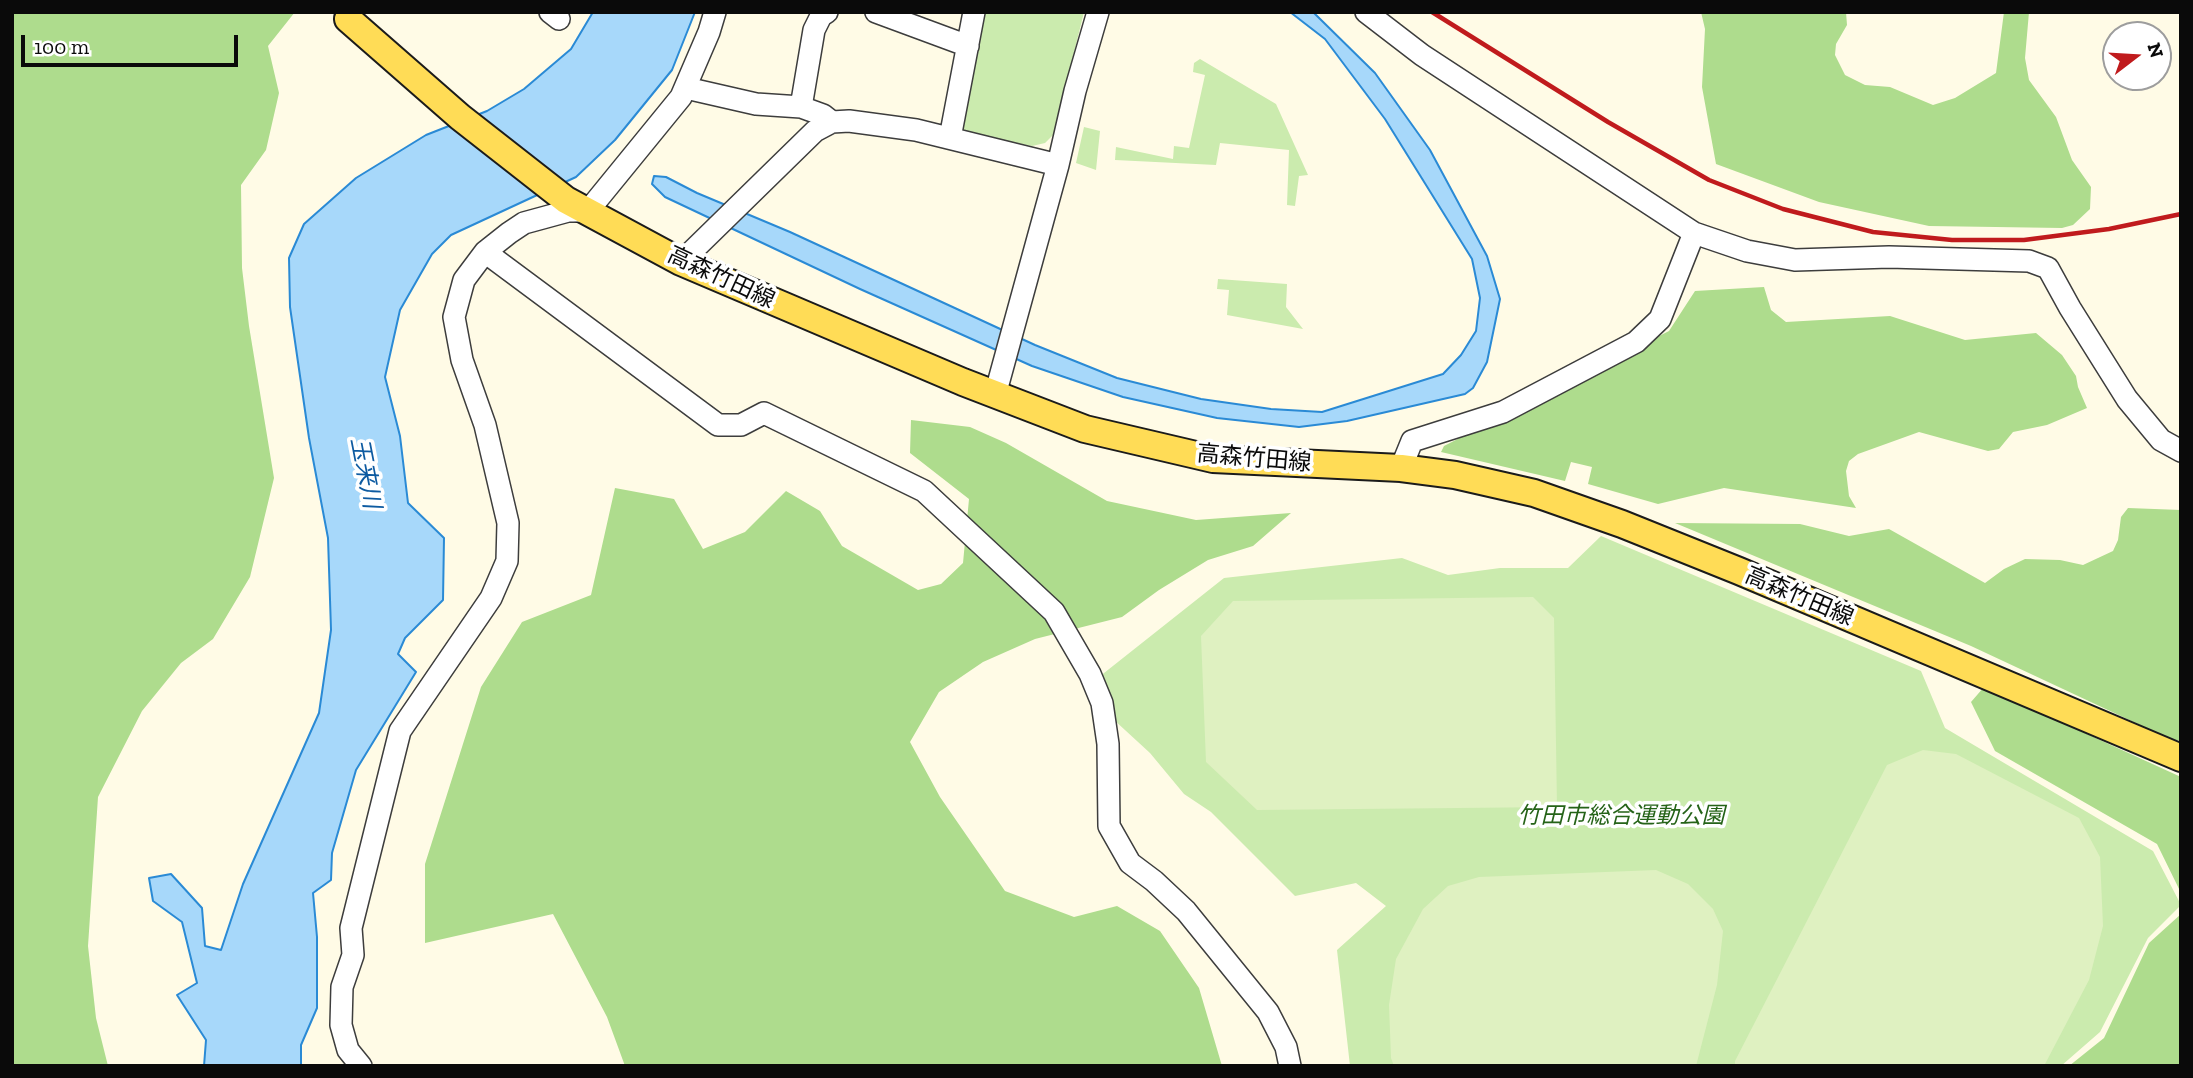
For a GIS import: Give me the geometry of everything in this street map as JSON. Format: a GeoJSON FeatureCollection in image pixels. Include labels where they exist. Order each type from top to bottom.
{"type":"FeatureCollection","features":[{"type":"Feature","properties":{"kind":"main road","name":"高森竹田線"},"geometry":{"type":"LineString","coordinates":[[348,19],[435,96],[577,206],[690,254],[752,293],[995,395],[1085,429],[1213,459],[1401,468],[1507,485],[1622,524],[2181,758]]}},
{"type":"Feature","properties":{"kind":"street"},"geometry":{"type":"LineString","coordinates":[[361,1066],[348,1050],[341,1025],[342,987],[353,955],[351,928],[400,732],[491,598],[507,561],[508,523],[485,425],[462,360],[454,317],[464,280],[485,252],[509,233],[524,223],[568,211],[622,171],[686,88],[715,12]]}},
{"type":"Feature","properties":{"kind":"street"},"geometry":{"type":"LineString","coordinates":[[801,107],[814,30],[821,16],[827,12]]}},
{"type":"Feature","properties":{"kind":"street"},"geometry":{"type":"LineString","coordinates":[[876,12],[968,46]]}},
{"type":"Feature","properties":{"kind":"street"},"geometry":{"type":"LineString","coordinates":[[950,138],[975,12]]}},
{"type":"Feature","properties":{"kind":"street"},"geometry":{"type":"LineString","coordinates":[[995,395],[1098,12]]}},
{"type":"Feature","properties":{"kind":"street"},"geometry":{"type":"LineString","coordinates":[[1366,12],[1422,55],[1693,233],[1747,251],[1795,260],[1889,257],[2029,261],[2048,268],[2127,399],[2161,440],[2181,451]]}},
{"type":"Feature","properties":{"kind":"street"},"geometry":{"type":"LineString","coordinates":[[686,88],[756,104],[801,107],[823,115],[832,122]]}},
{"type":"Feature","properties":{"kind":"street"},"geometry":{"type":"LineString","coordinates":[[690,254],[815,131],[832,122],[849,121],[916,130],[1058,164]]}},
{"type":"Feature","properties":{"kind":"street"},"geometry":{"type":"LineString","coordinates":[[1401,468],[1412,441],[1503,412],[1636,342],[1660,319],[1693,233]]}},
{"type":"Feature","properties":{"kind":"street"},"geometry":{"type":"LineString","coordinates":[[485,252],[718,425],[741,425],[764,413],[923,491],[1054,612],[1090,674],[1102,703],[1108,744],[1109,826],[1130,863],[1186,911],[1268,1012],[1286,1048],[1290,1066]]}},
{"type":"Feature","properties":{"kind":"green space"},"geometry":{"type":"Polygon","coordinates":[[[12,12],[295,12],[268,46],[279,93],[266,150],[241,185],[242,268],[274,478],[250,577],[213,639],[181,663],[142,711],[98,797],[88,946],[96,1018],[108,1066],[12,1066],[12,12]]]}},
{"type":"Feature","properties":{"kind":"green space"},"geometry":{"type":"Polygon","coordinates":[[[981,12],[1084,12],[1054,134],[1045,143],[1032,146],[962,132],[960,125],[981,12]]]}},
{"type":"Feature","properties":{"kind":"green space"},"geometry":{"type":"Polygon","coordinates":[[[1701,12],[1846,12],[1847,25],[1836,44],[1835,55],[1845,75],[1865,85],[1890,87],[1933,105],[1955,98],[1996,73],[2004,12],[2029,12],[2025,58],[2029,80],[2056,117],[2072,160],[2091,187],[2090,209],[2073,225],[2062,228],[1929,226],[1819,202],[1716,164],[1702,87],[1705,29],[1701,12]]]}},
{"type":"Feature","properties":{"kind":"green space"},"geometry":{"type":"Polygon","coordinates":[[[1200,59],[1276,104],[1308,175],[1299,176],[1295,206],[1287,205],[1289,150],[1220,143],[1216,165],[1115,160],[1116,147],[1173,159],[1174,146],[1189,148],[1205,75],[1193,72],[1194,63],[1200,59]]]}},
{"type":"Feature","properties":{"kind":"green space"},"geometry":{"type":"Polygon","coordinates":[[[1084,127],[1100,131],[1096,170],[1076,163],[1084,127]]]}},
{"type":"Feature","properties":{"kind":"green space"},"geometry":{"type":"Polygon","coordinates":[[[1218,279],[1287,284],[1286,307],[1303,329],[1227,315],[1229,290],[1217,289],[1218,279]]]}},
{"type":"Feature","properties":{"kind":"green space"},"geometry":{"type":"Polygon","coordinates":[[[1764,287],[1771,310],[1786,322],[1890,316],[1965,340],[2036,333],[2062,355],[2076,376],[2087,408],[2047,425],[2013,432],[1999,449],[1988,451],[1919,432],[1858,454],[1849,461],[1846,471],[1849,496],[1856,508],[1724,488],[1658,504],[1588,484],[1592,467],[1571,462],[1565,481],[1441,452],[1444,446],[1669,331],[1695,291],[1764,287]]]}},
{"type":"Feature","properties":{"kind":"green space"},"geometry":{"type":"Polygon","coordinates":[[[911,420],[970,427],[1006,443],[1107,501],[1196,520],[1291,513],[1253,546],[1208,560],[1122,617],[1035,639],[983,662],[939,692],[910,742],[940,797],[1005,891],[1074,917],[1117,906],[1160,931],[1199,988],[1222,1066],[625,1066],[607,1017],[553,914],[425,943],[425,864],[481,687],[522,622],[591,595],[615,488],[674,499],[703,549],[745,532],[786,491],[820,511],[842,546],[918,590],[941,584],[963,563],[969,499],[910,453],[911,420]]]}},
{"type":"Feature","properties":{"kind":"green space"},"geometry":{"type":"Polygon","coordinates":[[[2128,508],[2181,510],[2181,741],[2170,739],[1971,646],[1675,523],[1800,524],[1849,536],[1889,529],[1985,583],[2004,569],[2025,559],[2060,560],[2083,565],[2113,551],[2118,540],[2121,517],[2128,508]]]}},
{"type":"Feature","properties":{"kind":"green space","name":"竹田市総合運動公園"},"geometry":{"type":"Polygon","coordinates":[[[1601,536],[1921,671],[1945,728],[2153,851],[2181,905],[2148,938],[2100,1032],[2061,1066],[1350,1066],[1337,950],[1386,906],[1356,883],[1295,896],[1211,812],[1184,794],[1150,753],[1113,719],[1099,677],[1224,578],[1402,558],[1448,575],[1500,568],[1568,568],[1601,536]]]}},
{"type":"Feature","properties":{"kind":"green space"},"geometry":{"type":"Polygon","coordinates":[[[1533,597],[1554,618],[1557,807],[1257,810],[1206,762],[1201,636],[1233,601],[1533,597]]]}},
{"type":"Feature","properties":{"kind":"green space"},"geometry":{"type":"Polygon","coordinates":[[[1984,687],[2181,777],[2181,893],[2157,844],[1995,751],[1971,702],[1984,687]]]}},
{"type":"Feature","properties":{"kind":"green space"},"geometry":{"type":"Polygon","coordinates":[[[1923,750],[1956,754],[2079,818],[2100,857],[2103,926],[2089,980],[2044,1066],[1735,1066],[1735,1061],[1887,765],[1923,750]]]}},
{"type":"Feature","properties":{"kind":"green space"},"geometry":{"type":"Polygon","coordinates":[[[1656,870],[1688,884],[1713,909],[1723,931],[1717,985],[1696,1066],[1394,1066],[1391,1058],[1389,1005],[1396,959],[1423,909],[1448,886],[1479,877],[1656,870]]]}},
{"type":"Feature","properties":{"kind":"green space"},"geometry":{"type":"Polygon","coordinates":[[[2181,914],[2181,1066],[2069,1066],[2104,1038],[2149,943],[2181,914]]]}},
{"type":"Feature","properties":{"kind":"water","name":"玉来川"},"geometry":{"type":"Polygon","coordinates":[[[593,12],[695,12],[672,70],[615,140],[576,177],[451,235],[432,254],[400,310],[385,377],[400,436],[408,503],[444,538],[443,600],[405,638],[398,654],[416,672],[356,770],[332,853],[331,880],[313,893],[317,937],[317,1008],[301,1045],[301,1066],[204,1066],[206,1040],[177,995],[197,983],[182,922],[153,901],[149,878],[171,874],[202,908],[205,946],[221,950],[243,884],[319,713],[331,630],[328,538],[309,438],[290,307],[289,258],[304,224],[356,178],[426,135],[487,111],[524,89],[571,49],[593,12]]]}},
{"type":"Feature","properties":{"kind":"water"},"geometry":{"type":"Polygon","coordinates":[[[1290,12],[1313,12],[1375,73],[1430,150],[1487,256],[1500,299],[1487,362],[1473,388],[1465,394],[1347,421],[1299,427],[1217,418],[1123,397],[1032,366],[860,289],[665,197],[652,184],[654,176],[666,177],[1035,345],[1117,378],[1201,399],[1271,409],[1322,412],[1443,374],[1461,355],[1476,331],[1480,298],[1472,259],[1385,119],[1325,39],[1290,12]]]}},
{"type":"Feature","properties":{"kind":"railway"},"geometry":{"type":"LineString","coordinates":[[1432,12],[1608,122],[1709,180],[1783,209],[1873,232],[1952,240],[2024,240],[2109,229],[2181,214]]}}]}
